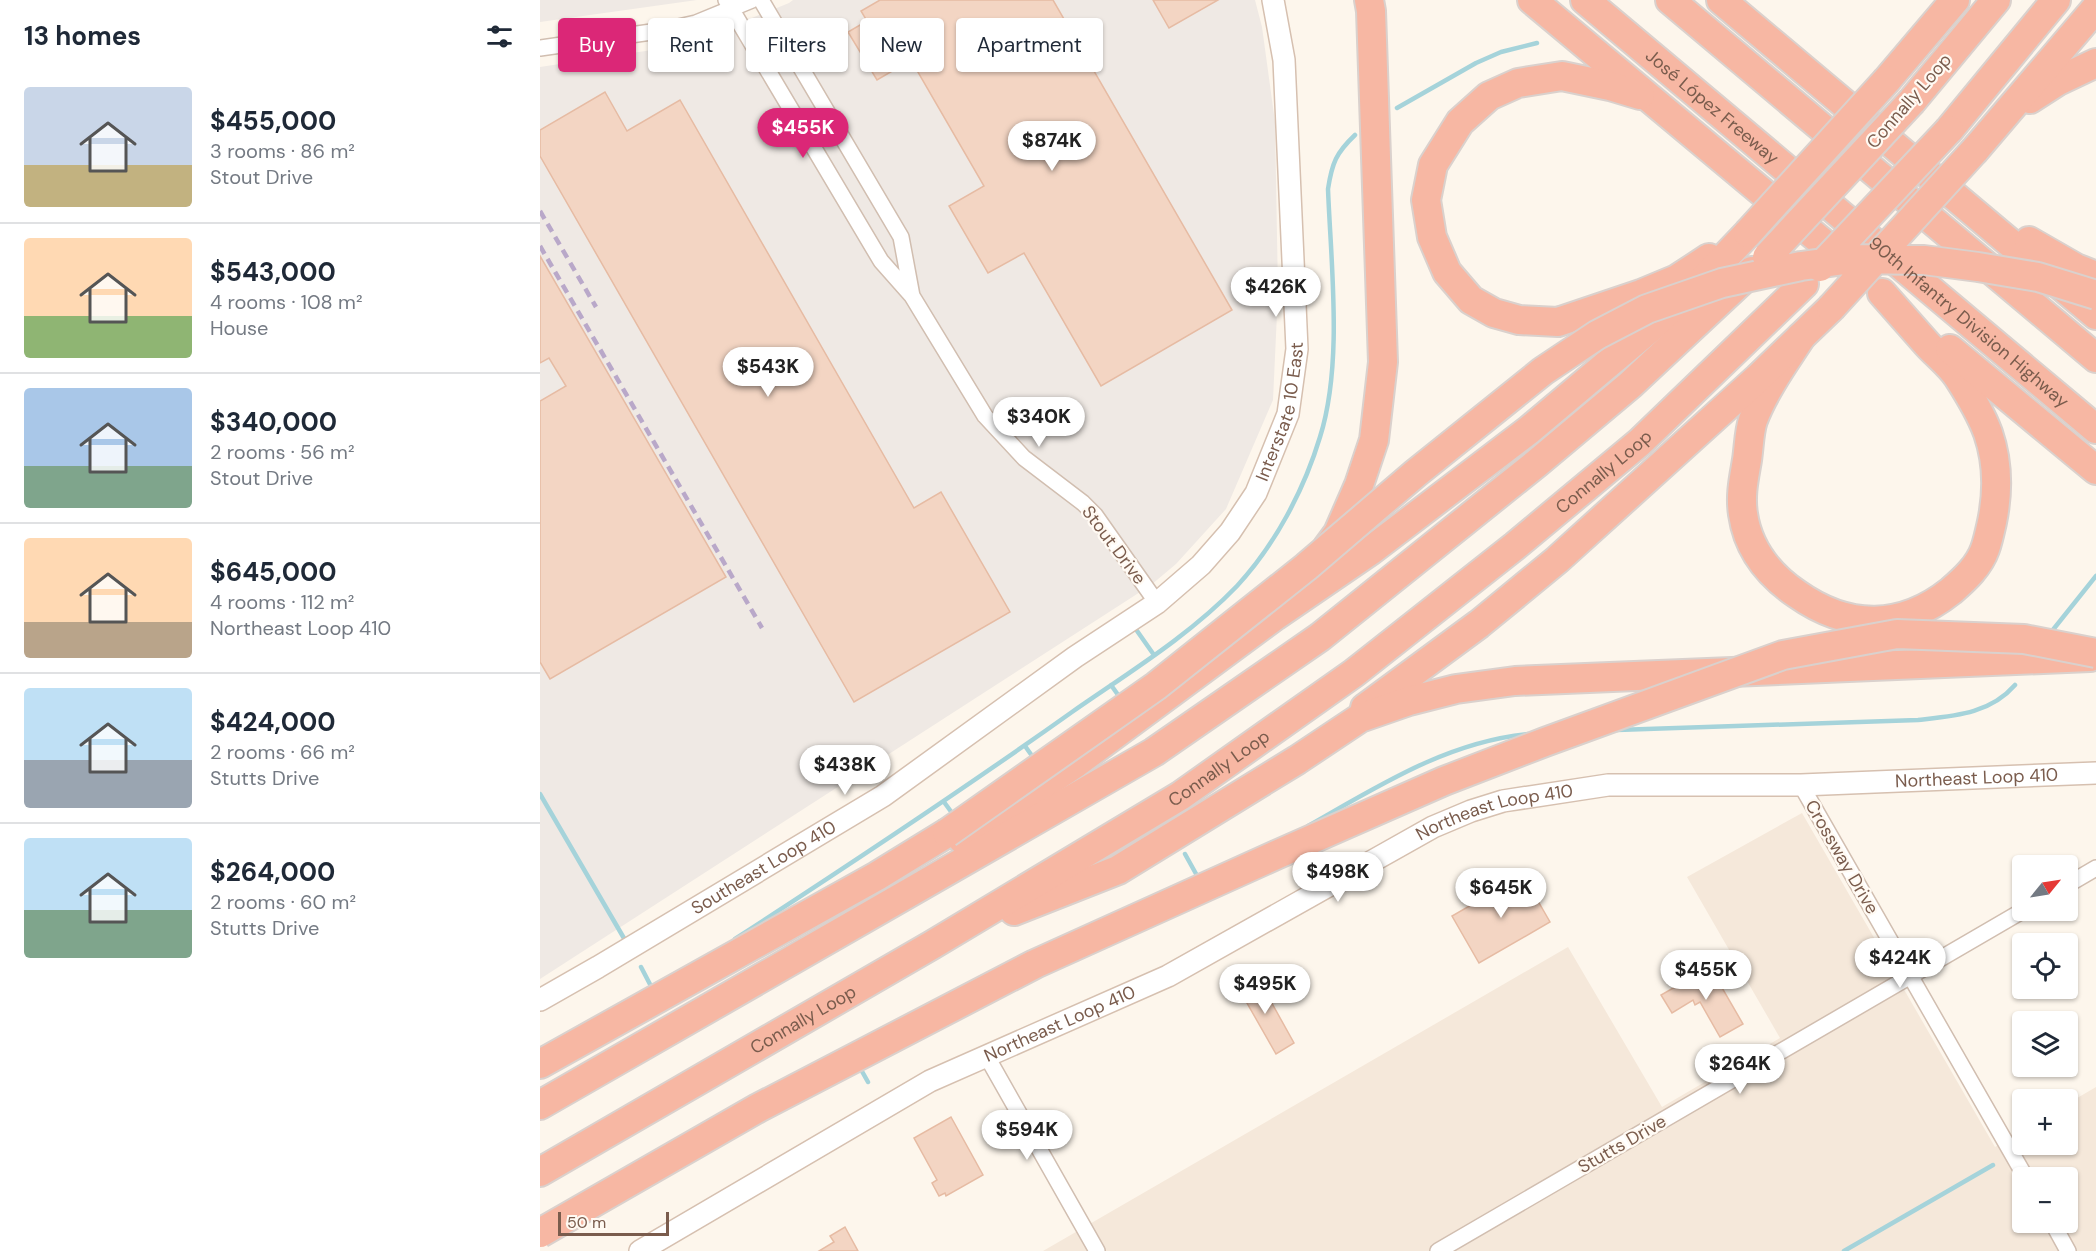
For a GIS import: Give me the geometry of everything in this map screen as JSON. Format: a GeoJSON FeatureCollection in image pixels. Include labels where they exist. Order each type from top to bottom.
{"type":"FeatureCollection","features":[{"type":"Feature","properties":{"kind":"highway"},"geometry":{"type":"LineString","coordinates":[[1275,616],[1338,533],[1359,484],[1374,440],[1383,362],[1372,22],[1369,0]]}},
{"type":"Feature","properties":{"kind":"highway"},"geometry":{"type":"LineString","coordinates":[[1533,0],[2096,470]]}},
{"type":"Feature","properties":{"kind":"highway","name":"José López Freeway"},"geometry":{"type":"LineString","coordinates":[[1585,0],[1840,216]]}},
{"type":"Feature","properties":{"kind":"highway"},"geometry":{"type":"LineString","coordinates":[[1670,0],[2096,358]]}},
{"type":"Feature","properties":{"kind":"highway"},"geometry":{"type":"LineString","coordinates":[[1721,0],[2096,315]]}},
{"type":"Feature","properties":{"kind":"highway"},"geometry":{"type":"LineString","coordinates":[[1751,0],[1762,18],[1829,91]]}},
{"type":"Feature","properties":{"kind":"highway"},"geometry":{"type":"LineString","coordinates":[[1913,52],[1932,22],[1941,0]]}},
{"type":"Feature","properties":{"kind":"highway"},"geometry":{"type":"LineString","coordinates":[[542,1104],[596,1056],[640,1033],[849,909],[950,847],[1076,763],[1275,616],[1370,551],[1529,430],[1686,298],[1913,52],[1955,0]]}},
{"type":"Feature","properties":{"kind":"highway","name":"Connally Loop"},"geometry":{"type":"LineString","coordinates":[[542,1104],[1154,752],[1320,637],[1537,464],[1629,384],[1767,257],[1912,101],[1996,0]]}},
{"type":"Feature","properties":{"kind":"highway","name":"Connally Loop"},"geometry":{"type":"LineString","coordinates":[[540,1172],[932,945],[1180,796],[1354,673],[1515,546],[1640,442],[1804,284],[1949,130],[2056,0]]}},
{"type":"Feature","properties":{"kind":"highway"},"geometry":{"type":"LineString","coordinates":[[1297,760],[1479,624],[1548,567],[1758,378],[1831,308],[1975,150],[2096,8]]}},
{"type":"Feature","properties":{"kind":"highway"},"geometry":{"type":"LineString","coordinates":[[1999,122],[2035,95],[2096,63]]}},
{"type":"Feature","properties":{"kind":"highway"},"geometry":{"type":"LineString","coordinates":[[1648,97],[1563,76],[1518,83],[1489,96],[1460,122],[1433,165],[1426,200],[1432,237],[1447,272],[1471,300],[1494,313],[1519,320],[1558,322],[1641,294],[1677,279],[1748,233]]}},
{"type":"Feature","properties":{"kind":"highway"},"geometry":{"type":"LineString","coordinates":[[1975,214],[2076,268],[2096,276]]}},
{"type":"Feature","properties":{"kind":"highway","name":"90th Infantry Division Highway"},"geometry":{"type":"LineString","coordinates":[[1840,216],[2096,429]]}},
{"type":"Feature","properties":{"kind":"highway"},"geometry":{"type":"LineString","coordinates":[[540,1064],[877,876],[947,833],[1156,686],[1306,567],[1416,473],[1543,371],[1597,335],[1647,309],[1722,283],[1801,266],[1852,260],[1924,260],[1977,267],[2038,277],[2096,295]]}},
{"type":"Feature","properties":{"kind":"highway"},"geometry":{"type":"LineString","coordinates":[[1801,337],[1779,371],[1753,421],[1742,490],[1743,515],[1750,539],[1762,562],[1779,581],[1812,605],[1834,615],[1857,620],[1881,621],[1898,618],[1926,607],[1941,599],[1964,580],[1977,565],[1985,549],[1996,503],[1995,469],[1988,434],[1957,375],[1882,293]]}},
{"type":"Feature","properties":{"kind":"highway"},"geometry":{"type":"LineString","coordinates":[[540,1233],[758,1108],[1035,964],[1444,781],[1556,738],[1783,655],[1898,634],[2024,639],[2096,655]]}},
{"type":"Feature","properties":{"kind":"highway"},"geometry":{"type":"LineString","coordinates":[[932,945],[1118,870],[1297,760],[1360,718],[1409,701],[1456,689],[1515,681],[2096,655]]}},
{"type":"Feature","properties":{"kind":"highway"},"geometry":{"type":"LineString","coordinates":[[540,1058],[606,1028]]}},
{"type":"Feature","properties":{"kind":"main road","name":"Interstate 10 East"},"geometry":{"type":"LineString","coordinates":[[1157,603],[1201,565],[1230,532],[1256,493],[1288,414],[1296,349],[1284,60],[1274,0]]}},
{"type":"Feature","properties":{"kind":"main road","name":"Southeast Loop 410"},"geometry":{"type":"LineString","coordinates":[[540,1000],[598,968],[884,796],[1075,657],[1157,603]]}},
{"type":"Feature","properties":{"kind":"main road","name":"Northeast Loop 410"},"geometry":{"type":"LineString","coordinates":[[640,1251],[930,1081],[1168,976],[1433,827],[1471,810],[1503,801],[1608,785],[1801,785],[2096,773]]}},
{"type":"Feature","properties":{"kind":"street"},"geometry":{"type":"LineString","coordinates":[[540,48],[665,30],[696,23],[728,4],[752,0]]}},
{"type":"Feature","properties":{"kind":"street","name":"Stout Drive"},"geometry":{"type":"LineString","coordinates":[[761,0],[901,237],[912,296]]}},
{"type":"Feature","properties":{"kind":"street","name":"Stout Drive"},"geometry":{"type":"LineString","coordinates":[[728,4],[881,261],[912,296],[986,416],[1024,458],[1083,503],[1095,515],[1157,603]]}},
{"type":"Feature","properties":{"kind":"street","name":"Crossway Drive"},"geometry":{"type":"LineString","coordinates":[[1801,785],[2020,1167]]}},
{"type":"Feature","properties":{"kind":"street"},"geometry":{"type":"LineString","coordinates":[[2078,879],[2096,868]]}},
{"type":"Feature","properties":{"kind":"street","name":"Stutts Drive"},"geometry":{"type":"LineString","coordinates":[[1438,1251],[2012,917]]}},
{"type":"Feature","properties":{"kind":"street"},"geometry":{"type":"LineString","coordinates":[[986,1055],[1097,1251]]}},
{"type":"Feature","properties":{"kind":"street"},"geometry":{"type":"LineString","coordinates":[[2058,1233],[2068,1251]]}},
{"type":"Feature","properties":{"kind":"shaded area"},"geometry":{"type":"Polygon","coordinates":[[[540,0],[697,0],[558,18],[540,22],[540,0]]]}},
{"type":"Feature","properties":{"kind":"shaded area"},"geometry":{"type":"Polygon","coordinates":[[[793,0],[1255,0],[1262,27],[1275,122],[1278,292],[1273,400],[1226,509],[1176,564],[1151,585],[540,979],[540,67],[558,64],[558,72],[636,72],[636,52],[648,51],[648,72],[734,72],[734,25],[746,20],[746,72],[848,72],[848,18],[752,18],[793,0]]]}},
{"type":"Feature","properties":{"kind":"shaded area"},"geometry":{"type":"Polygon","coordinates":[[[1802,813],[1995,1147],[2012,1137],[2012,1155],[2078,1155],[2078,1098],[2096,1087],[2096,1251],[1043,1251],[1568,947],[1662,1107],[1780,1038],[1687,877],[1802,813]]]}},
{"type":"Feature","properties":{"kind":"building"},"geometry":{"type":"Polygon","coordinates":[[[880,0],[1053,0],[1063,18],[956,18],[956,72],[1095,72],[1232,310],[1101,386],[1024,253],[988,273],[949,206],[984,186],[918,72],[944,72],[944,18],[865,18],[861,11],[880,0]]]}},
{"type":"Feature","properties":{"kind":"building"},"geometry":{"type":"Polygon","coordinates":[[[1153,0],[1218,0],[1169,28],[1153,0]]]}},
{"type":"Feature","properties":{"kind":"building"},"geometry":{"type":"Polygon","coordinates":[[[860,25],[860,52],[848,32],[860,25]]]}},
{"type":"Feature","properties":{"kind":"building"},"geometry":{"type":"Polygon","coordinates":[[[872,72],[891,72],[877,80],[872,72]]]}},
{"type":"Feature","properties":{"kind":"building"},"geometry":{"type":"Polygon","coordinates":[[[605,92],[627,131],[680,100],[914,508],[941,492],[1010,612],[854,702],[540,156],[540,130],[605,92]]]}},
{"type":"Feature","properties":{"kind":"building"},"geometry":{"type":"Polygon","coordinates":[[[540,256],[726,577],[550,679],[540,662],[540,401],[566,386],[549,358],[540,363],[540,256]]]}},
{"type":"Feature","properties":{"kind":"building"},"geometry":{"type":"Polygon","coordinates":[[[1523,875],[1550,922],[1479,963],[1452,916],[1523,875]]]}},
{"type":"Feature","properties":{"kind":"building"},"geometry":{"type":"Polygon","coordinates":[[[1710,967],[1743,1024],[1720,1037],[1700,1002],[1695,1005],[1693,1000],[1672,1013],[1661,995],[1710,967]]]}},
{"type":"Feature","properties":{"kind":"building"},"geometry":{"type":"Polygon","coordinates":[[[1245,977],[1250,985],[1259,980],[1294,1043],[1276,1054],[1235,982],[1245,977]]]}},
{"type":"Feature","properties":{"kind":"building"},"geometry":{"type":"Polygon","coordinates":[[[951,1117],[983,1175],[946,1196],[945,1193],[939,1196],[932,1183],[937,1180],[914,1138],[951,1117]]]}},
{"type":"Feature","properties":{"kind":"building"},"geometry":{"type":"Polygon","coordinates":[[[845,1227],[858,1251],[819,1251],[834,1242],[830,1236],[845,1227]]]}},
{"type":"Feature","properties":{"kind":"waterway"},"geometry":{"type":"LineString","coordinates":[[1397,108],[1476,63],[1501,52],[1537,43]]}},
{"type":"Feature","properties":{"kind":"waterway"},"geometry":{"type":"LineString","coordinates":[[735,939],[947,799],[1158,653],[1199,621],[1251,570],[1276,535],[1297,497],[1320,437],[1327,409],[1334,314],[1328,189],[1336,159],[1343,147],[1355,135]]}},
{"type":"Feature","properties":{"kind":"waterway"},"geometry":{"type":"LineString","coordinates":[[2052,631],[2096,576]]}},
{"type":"Feature","properties":{"kind":"waterway"},"geometry":{"type":"LineString","coordinates":[[1135,628],[1154,655]]}},
{"type":"Feature","properties":{"kind":"waterway"},"geometry":{"type":"LineString","coordinates":[[1111,685],[1121,699]]}},
{"type":"Feature","properties":{"kind":"waterway"},"geometry":{"type":"LineString","coordinates":[[1617,730],[1931,719],[1983,708],[2005,695],[2015,685]]}},
{"type":"Feature","properties":{"kind":"waterway"},"geometry":{"type":"LineString","coordinates":[[1308,826],[1386,782],[1441,756],[1469,746],[1528,734]]}},
{"type":"Feature","properties":{"kind":"waterway"},"geometry":{"type":"LineString","coordinates":[[1025,746],[1035,760]]}},
{"type":"Feature","properties":{"kind":"waterway"},"geometry":{"type":"LineString","coordinates":[[540,794],[625,940]]}},
{"type":"Feature","properties":{"kind":"waterway"},"geometry":{"type":"LineString","coordinates":[[944,802],[955,817]]}},
{"type":"Feature","properties":{"kind":"waterway"},"geometry":{"type":"LineString","coordinates":[[1185,854],[1200,881]]}},
{"type":"Feature","properties":{"kind":"waterway"},"geometry":{"type":"LineString","coordinates":[[641,967],[653,990]]}},
{"type":"Feature","properties":{"kind":"waterway"},"geometry":{"type":"LineString","coordinates":[[859,1066],[868,1082]]}},
{"type":"Feature","properties":{"kind":"waterway"},"geometry":{"type":"LineString","coordinates":[[1844,1251],[1993,1165]]}},
{"type":"Feature","properties":{"kind":"railway"},"geometry":{"type":"LineString","coordinates":[[540,211],[596,307]]}},
{"type":"Feature","properties":{"kind":"railway"},"geometry":{"type":"LineString","coordinates":[[540,246],[762,628]]}}]}
